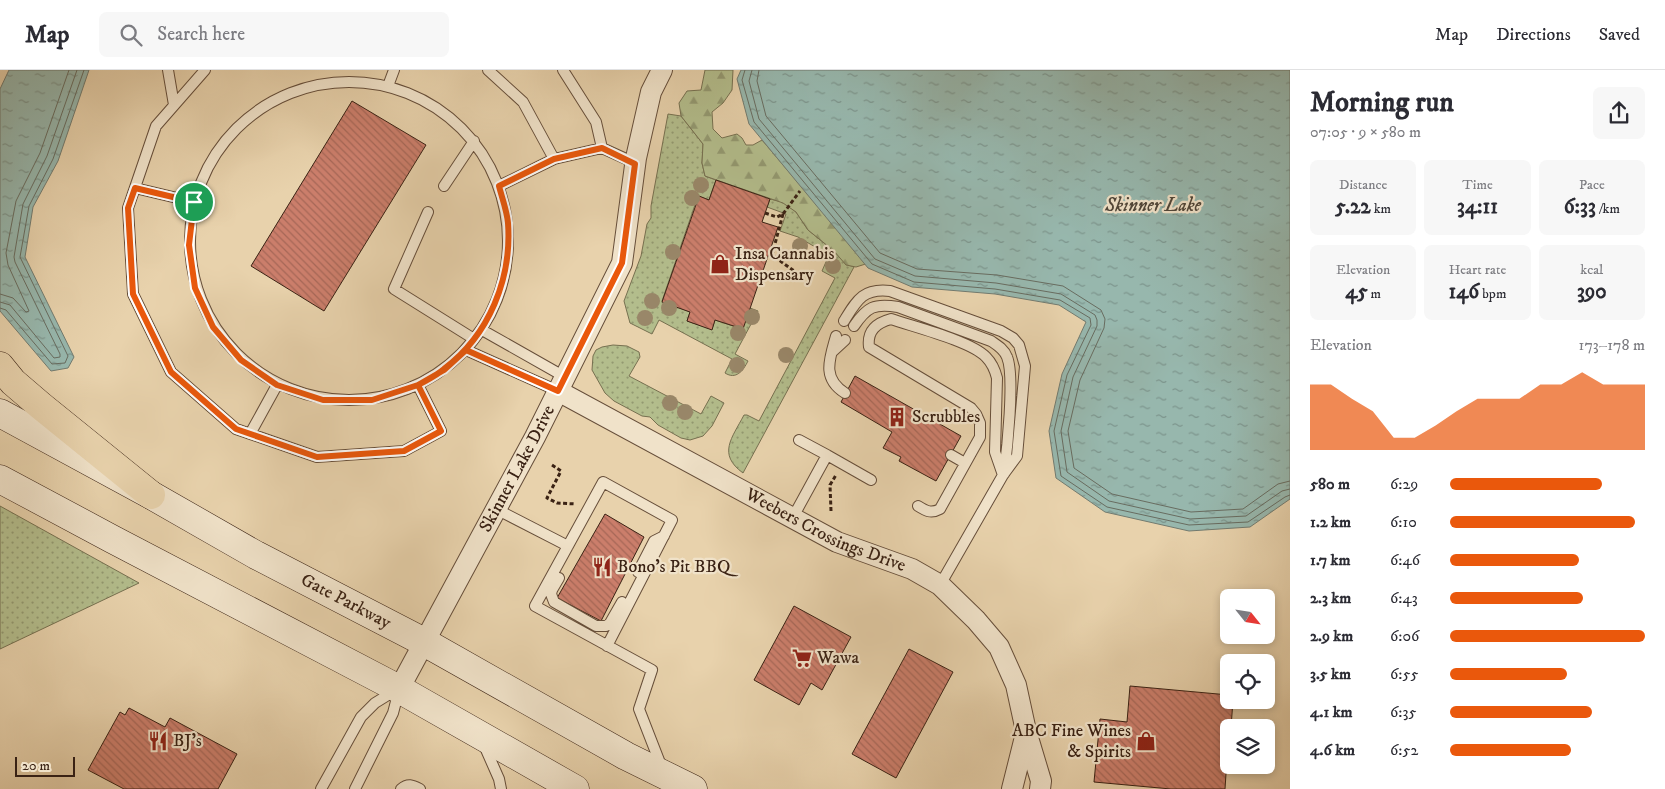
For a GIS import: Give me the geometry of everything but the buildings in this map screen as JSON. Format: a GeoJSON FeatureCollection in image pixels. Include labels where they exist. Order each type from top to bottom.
{"type":"FeatureCollection","features":[{"type":"Feature","properties":{"kind":"highway"},"geometry":{"type":"LineString","coordinates":[[0,366],[14,382],[41,406],[151,495]]}},
{"type":"Feature","properties":{"kind":"main road","name":"Gate Parkway"},"geometry":{"type":"LineString","coordinates":[[0,413],[151,495],[256,555],[424,642],[626,756],[693,789]]}},
{"type":"Feature","properties":{"kind":"main road"},"geometry":{"type":"LineString","coordinates":[[0,479],[112,540],[400,689],[575,789]]}},
{"type":"Feature","properties":{"kind":"street","name":"Skinner Lake Drive"},"geometry":{"type":"LineString","coordinates":[[400,689],[496,509],[622,263],[635,164],[652,92],[662,70]]}},
{"type":"Feature","properties":{"kind":"street","name":"Weebers Crossings Drive"},"geometry":{"type":"LineString","coordinates":[[561,384],[792,519],[836,542],[912,569],[940,585],[976,620],[999,647],[1016,685],[1026,731],[1041,781],[1040,789]]}},
{"type":"Feature","properties":{"kind":"street","name":"Weebers Crossings Drive"},"geometry":{"type":"LineString","coordinates":[[1012,789],[1026,731]]}},
{"type":"Feature","properties":{"kind":"lane"},"geometry":{"type":"LineString","coordinates":[[168,70],[174,105]]}},
{"type":"Feature","properties":{"kind":"lane"},"geometry":{"type":"LineString","coordinates":[[205,70],[156,126],[128,208],[133,294],[171,372],[236,429],[317,457],[404,451],[441,431],[418,385]]}},
{"type":"Feature","properties":{"kind":"lane"},"geometry":{"type":"LineString","coordinates":[[388,86],[394,70]]}},
{"type":"Feature","properties":{"kind":"lane"},"geometry":{"type":"LineString","coordinates":[[488,70],[524,102],[554,159]]}},
{"type":"Feature","properties":{"kind":"lane"},"geometry":{"type":"LineString","coordinates":[[563,70],[596,122],[602,148]]}},
{"type":"Feature","properties":{"kind":"lane"},"geometry":{"type":"LineString","coordinates":[[338,81],[388,86],[436,106],[474,141],[499,186],[508,222],[508,260],[499,296],[482,330],[466,350],[444,370],[418,385],[372,400],[323,400],[277,385],[241,360],[213,327],[195,288],[189,245],[194,202],[214,156],[247,118],[290,92],[338,81]]}},
{"type":"Feature","properties":{"kind":"lane"},"geometry":{"type":"LineString","coordinates":[[444,186],[474,141]]}},
{"type":"Feature","properties":{"kind":"lane"},"geometry":{"type":"LineString","coordinates":[[499,186],[554,159],[602,148],[635,164]]}},
{"type":"Feature","properties":{"kind":"lane"},"geometry":{"type":"LineString","coordinates":[[135,188],[194,202]]}},
{"type":"Feature","properties":{"kind":"lane"},"geometry":{"type":"LineString","coordinates":[[428,212],[394,289],[474,339]]}},
{"type":"Feature","properties":{"kind":"lane"},"geometry":{"type":"LineString","coordinates":[[940,585],[1003,475],[1018,456],[1025,366],[1019,345],[1001,331],[890,291],[878,290],[867,293],[856,301],[849,323],[872,307],[898,307],[990,341],[1002,348],[1007,356],[1011,376],[1003,475]]}},
{"type":"Feature","properties":{"kind":"lane"},"geometry":{"type":"LineString","coordinates":[[918,506],[927,511],[934,512],[940,509],[980,437],[980,423],[971,408],[869,347],[868,340],[876,325],[891,319],[972,347],[986,356],[994,366],[997,378],[995,452],[1003,475]]}},
{"type":"Feature","properties":{"kind":"lane"},"geometry":{"type":"LineString","coordinates":[[482,330],[561,384]]}},
{"type":"Feature","properties":{"kind":"lane"},"geometry":{"type":"LineString","coordinates":[[840,338],[828,364],[829,373],[838,388],[845,393]]}},
{"type":"Feature","properties":{"kind":"lane"},"geometry":{"type":"LineString","coordinates":[[466,350],[561,384]]}},
{"type":"Feature","properties":{"kind":"lane"},"geometry":{"type":"LineString","coordinates":[[250,434],[277,385]]}},
{"type":"Feature","properties":{"kind":"lane"},"geometry":{"type":"LineString","coordinates":[[800,440],[870,480]]}},
{"type":"Feature","properties":{"kind":"lane"},"geometry":{"type":"LineString","coordinates":[[792,519],[827,455]]}},
{"type":"Feature","properties":{"kind":"lane"},"geometry":{"type":"LineString","coordinates":[[951,455],[965,463]]}},
{"type":"Feature","properties":{"kind":"lane"},"geometry":{"type":"LineString","coordinates":[[607,646],[672,520],[603,482],[535,606],[607,646],[652,670],[639,709],[650,741],[666,776]]}},
{"type":"Feature","properties":{"kind":"lane"},"geometry":{"type":"LineString","coordinates":[[496,509],[568,546]]}},
{"type":"Feature","properties":{"kind":"lane"},"geometry":{"type":"LineString","coordinates":[[586,513],[585,529],[552,590],[552,594],[554,602],[596,626],[606,626],[610,623],[654,541],[664,536]]}},
{"type":"Feature","properties":{"kind":"lane"},"geometry":{"type":"LineString","coordinates":[[321,789],[360,717],[375,703],[400,689]]}},
{"type":"Feature","properties":{"kind":"lane"},"geometry":{"type":"LineString","coordinates":[[355,789],[393,713],[400,689]]}},
{"type":"Feature","properties":{"kind":"lane"},"geometry":{"type":"LineString","coordinates":[[479,735],[499,779],[501,789]]}},
{"type":"Feature","properties":{"kind":"lane"},"geometry":{"type":"LineString","coordinates":[[401,789],[405,785],[413,785],[420,789]]}},
{"type":"Feature","properties":{"kind":"path"},"geometry":{"type":"LineString","coordinates":[[800,191],[783,214],[772,254],[801,276]]}},
{"type":"Feature","properties":{"kind":"path"},"geometry":{"type":"LineString","coordinates":[[764,213],[777,217],[783,214]]}},
{"type":"Feature","properties":{"kind":"path"},"geometry":{"type":"LineString","coordinates":[[831,511],[830,485],[842,464]]}},
{"type":"Feature","properties":{"kind":"path"},"geometry":{"type":"LineString","coordinates":[[552,465],[561,471],[547,498],[557,503],[580,504],[586,513]]}},
{"type":"Feature","properties":{"kind":"green space"},"geometry":{"type":"Polygon","coordinates":[[[705,70],[733,70],[732,90],[723,103],[712,112],[713,129],[722,138],[737,134],[746,145],[753,145],[762,140],[816,204],[872,262],[856,267],[846,265],[834,251],[808,230],[796,212],[783,203],[705,176],[702,163],[703,144],[681,116],[679,103],[687,91],[701,90],[705,70]]]}},
{"type":"Feature","properties":{"kind":"green space"},"geometry":{"type":"Polygon","coordinates":[[[668,114],[681,116],[703,144],[702,163],[705,176],[716,180],[709,200],[698,196],[662,301],[690,312],[687,321],[712,329],[715,320],[742,329],[750,308],[758,311],[735,354],[748,361],[744,368],[736,375],[725,373],[732,359],[659,320],[652,334],[630,323],[624,301],[641,256],[647,224],[651,218],[651,206],[668,114]]]}},
{"type":"Feature","properties":{"kind":"green space"},"geometry":{"type":"Polygon","coordinates":[[[770,199],[783,202],[796,212],[808,230],[834,251],[846,264],[854,267],[743,473],[730,459],[729,446],[732,438],[744,415],[759,421],[835,278],[822,271],[829,255],[798,237],[780,231],[786,214],[767,207],[770,199]]]}},
{"type":"Feature","properties":{"kind":"green space"},"geometry":{"type":"Polygon","coordinates":[[[613,345],[627,346],[639,352],[640,357],[629,376],[701,414],[711,396],[724,403],[712,426],[703,436],[690,440],[681,438],[658,425],[650,417],[642,416],[614,401],[605,393],[592,370],[593,356],[596,350],[613,345]]]}},
{"type":"Feature","properties":{"kind":"green space"},"geometry":{"type":"Polygon","coordinates":[[[0,506],[139,583],[0,649],[0,506]]]}},
{"type":"Feature","properties":{"kind":"water"},"geometry":{"type":"Polygon","coordinates":[[[9,70],[89,70],[58,161],[33,207],[25,257],[74,357],[68,368],[51,371],[0,311],[0,89],[9,70]]]}},
{"type":"Feature","properties":{"kind":"water","name":"Skinner Lake"},"geometry":{"type":"Polygon","coordinates":[[[741,70],[1290,70],[1290,499],[1250,527],[1189,531],[1105,512],[1056,478],[1049,431],[1062,374],[1086,322],[1059,305],[995,294],[912,287],[868,268],[749,124],[737,79],[741,70]]]}},
{"type":"Feature","properties":{"kind":"place","name":"Insa Cannabis Dispensary"},"geometry":{"type":"Point","coordinates":[720,264]}},
{"type":"Feature","properties":{"kind":"place","name":"Scrubbles"},"geometry":{"type":"Point","coordinates":[897,417]}},
{"type":"Feature","properties":{"kind":"place","name":"Bono's Pit BBQ"},"geometry":{"type":"Point","coordinates":[602,567]}},
{"type":"Feature","properties":{"kind":"place","name":"Wawa"},"geometry":{"type":"Point","coordinates":[802,658]}},
{"type":"Feature","properties":{"kind":"place","name":"BJ's"},"geometry":{"type":"Point","coordinates":[158,741]}},
{"type":"Feature","properties":{"kind":"place","name":"ABC Fine Wines & Spirits"},"geometry":{"type":"Point","coordinates":[1146,741]}},
{"type":"Feature","properties":{"kind":"route"},"geometry":{"type":"LineString","coordinates":[[194,202],[135,188],[128,208],[133,294],[171,372],[236,429],[317,457],[404,451],[441,431],[418,385],[444,370],[466,350],[482,330],[499,296],[508,260],[508,222],[499,186],[554,159],[602,148],[635,164],[622,263],[558,391],[466,350],[444,370],[418,385],[372,400],[323,400],[277,385],[241,360],[213,327],[195,288],[189,245],[194,202]]}}]}
